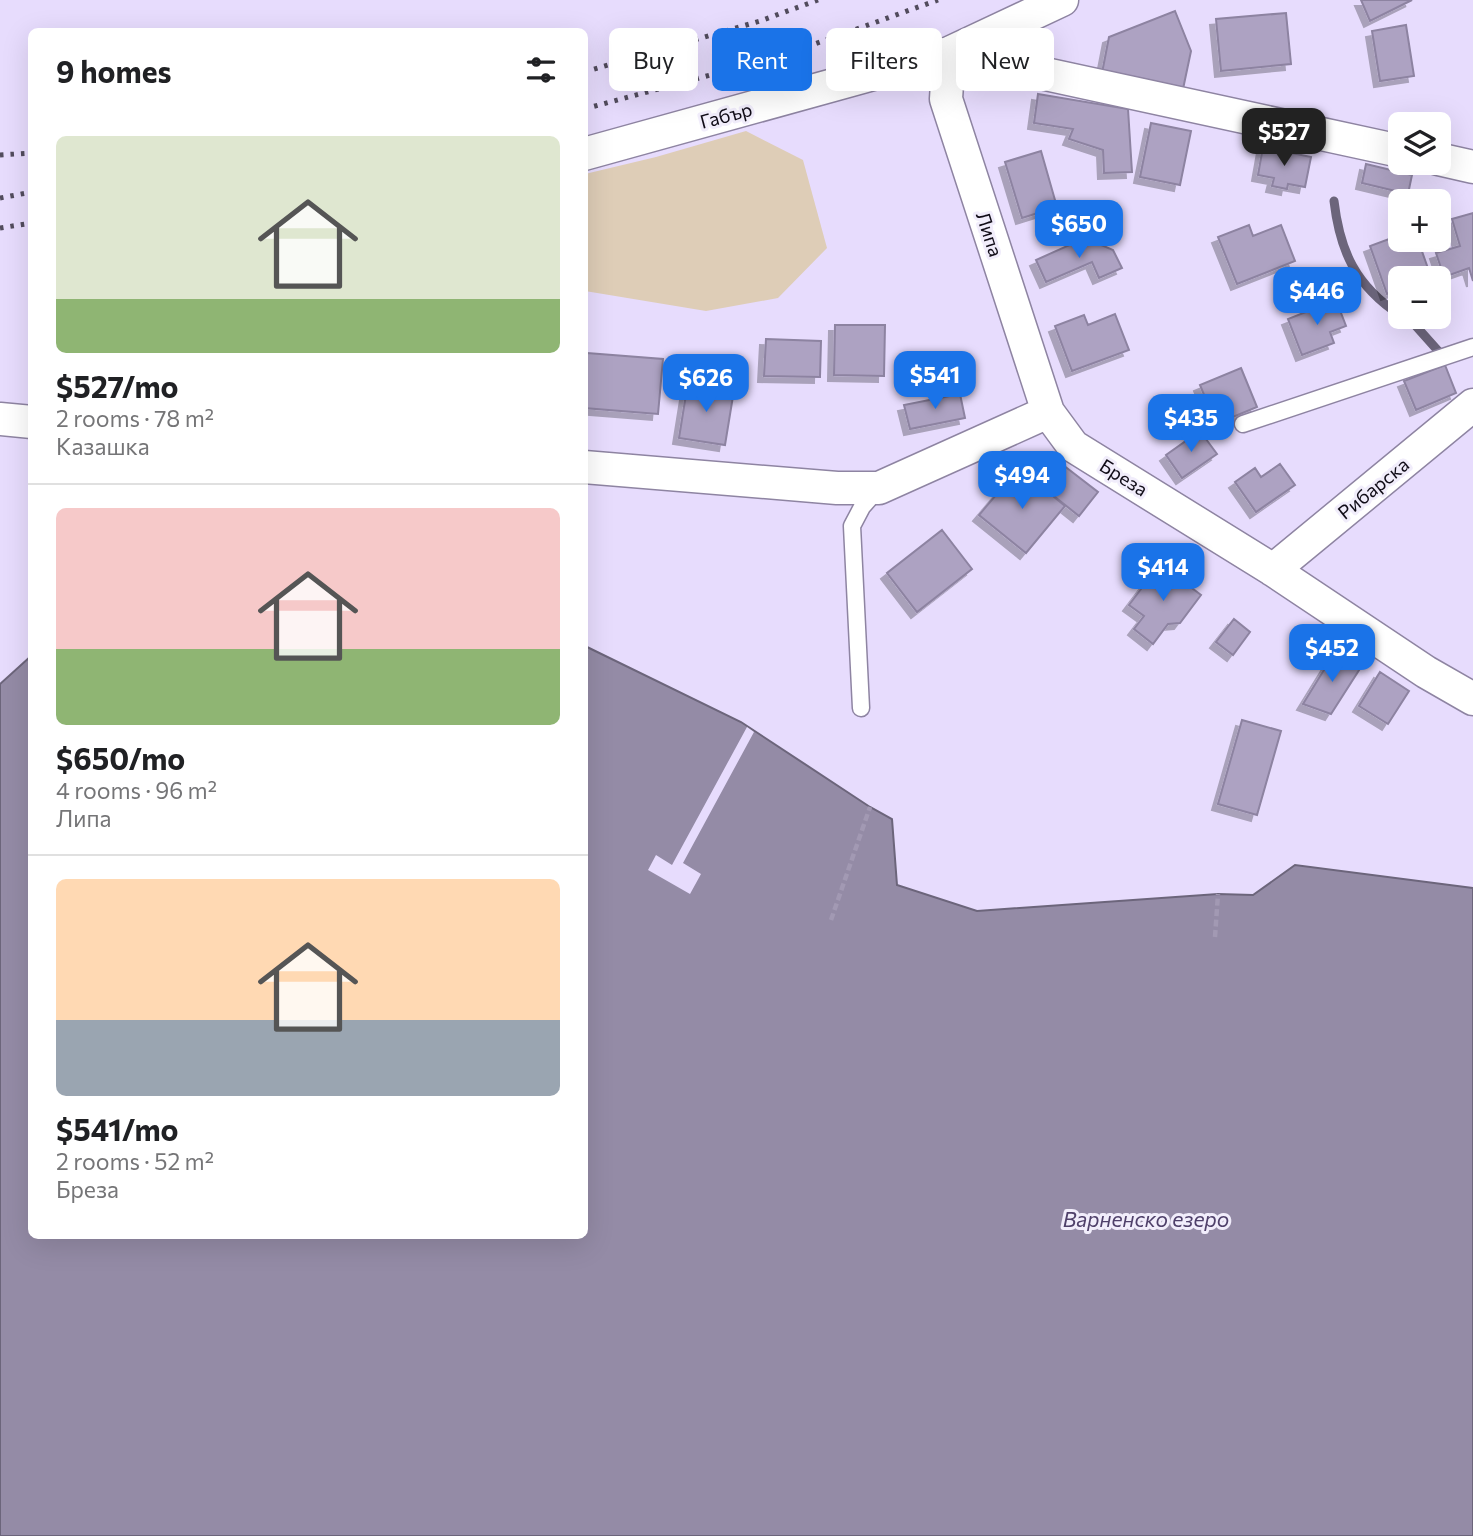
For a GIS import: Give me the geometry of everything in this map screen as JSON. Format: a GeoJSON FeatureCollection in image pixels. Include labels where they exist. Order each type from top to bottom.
{"type":"FeatureCollection","features":[{"type":"Feature","properties":{"kind":"street","name":"Габър"},"geometry":{"type":"LineString","coordinates":[[588,152],[949,53],[1062,0]]}},
{"type":"Feature","properties":{"kind":"street"},"geometry":{"type":"LineString","coordinates":[[949,53],[1388,148]]}},
{"type":"Feature","properties":{"kind":"street","name":"Липа"},"geometry":{"type":"LineString","coordinates":[[949,53],[946,99],[1048,412]]}},
{"type":"Feature","properties":{"kind":"street"},"geometry":{"type":"LineString","coordinates":[[1451,162],[1473,167]]}},
{"type":"Feature","properties":{"kind":"street","name":"Рибарска"},"geometry":{"type":"LineString","coordinates":[[1273,570],[1473,405]]}},
{"type":"Feature","properties":{"kind":"street"},"geometry":{"type":"LineString","coordinates":[[588,467],[837,488],[879,488],[1048,412]]}},
{"type":"Feature","properties":{"kind":"street","name":"Бреза"},"geometry":{"type":"LineString","coordinates":[[1048,412],[1073,446],[1273,570],[1426,672],[1473,699]]}},
{"type":"Feature","properties":{"kind":"street"},"geometry":{"type":"LineString","coordinates":[[0,419],[28,422]]}},
{"type":"Feature","properties":{"kind":"lane"},"geometry":{"type":"LineString","coordinates":[[1243,424],[1473,347]]}},
{"type":"Feature","properties":{"kind":"lane"},"geometry":{"type":"LineString","coordinates":[[861,708],[852,526],[862,507],[879,488]]}},
{"type":"Feature","properties":{"kind":"path"},"geometry":{"type":"LineString","coordinates":[[831,920],[870,807]]}},
{"type":"Feature","properties":{"kind":"path"},"geometry":{"type":"LineString","coordinates":[[1215,937],[1217,894]]}},
{"type":"Feature","properties":{"kind":"shaded area"},"geometry":{"type":"Polygon","coordinates":[[[746,131],[803,160],[827,248],[778,298],[706,311],[588,291],[588,173],[746,131]]]}},
{"type":"Feature","properties":{"kind":"water","name":"Варненско езеро"},"geometry":{"type":"Polygon","coordinates":[[[588,647],[741,722],[892,819],[897,885],[977,911],[1218,894],[1253,895],[1295,865],[1473,888],[1473,1536],[0,1536],[0,684],[28,659],[28,1239],[588,1239],[588,647]]]}},
{"type":"Feature","properties":{"kind":"pier"},"geometry":{"type":"Polygon","coordinates":[[[747,727],[754,732],[683,863],[701,874],[690,894],[648,870],[656,855],[672,865],[747,727]]]}},
{"type":"Feature","properties":{"kind":"building"},"geometry":{"type":"Polygon","coordinates":[[[1361,0],[1412,0],[1370,21],[1361,0]]]}},
{"type":"Feature","properties":{"kind":"building"},"geometry":{"type":"Polygon","coordinates":[[[1175,11],[1191,51],[1183,89],[1102,73],[1109,37],[1175,11]]]}},
{"type":"Feature","properties":{"kind":"building"},"geometry":{"type":"Polygon","coordinates":[[[1286,13],[1291,64],[1221,71],[1216,19],[1286,13]]]}},
{"type":"Feature","properties":{"kind":"building"},"geometry":{"type":"Polygon","coordinates":[[[1406,25],[1414,76],[1380,81],[1372,31],[1406,25]]]}},
{"type":"Feature","properties":{"kind":"building"},"geometry":{"type":"Polygon","coordinates":[[[1038,94],[1128,109],[1132,172],[1104,173],[1103,150],[1069,139],[1073,129],[1034,123],[1038,94]]]}},
{"type":"Feature","properties":{"kind":"building"},"geometry":{"type":"Polygon","coordinates":[[[1151,123],[1191,131],[1180,185],[1140,177],[1151,123]]]}},
{"type":"Feature","properties":{"kind":"building"},"geometry":{"type":"Polygon","coordinates":[[[1263,147],[1311,157],[1305,187],[1288,184],[1287,189],[1272,186],[1274,178],[1258,175],[1263,147]]]}},
{"type":"Feature","properties":{"kind":"building"},"geometry":{"type":"Polygon","coordinates":[[[1041,151],[1057,207],[1022,218],[1005,162],[1041,151]]]}},
{"type":"Feature","properties":{"kind":"building"},"geometry":{"type":"Polygon","coordinates":[[[1366,164],[1388,169],[1388,175],[1412,175],[1409,189],[1388,189],[1362,183],[1366,164]]]}},
{"type":"Feature","properties":{"kind":"building"},"geometry":{"type":"Polygon","coordinates":[[[1473,213],[1473,281],[1469,268],[1451,274],[1451,266],[1440,266],[1436,253],[1451,252],[1451,249],[1460,246],[1452,219],[1473,213]]]}},
{"type":"Feature","properties":{"kind":"building"},"geometry":{"type":"Polygon","coordinates":[[[1249,225],[1253,236],[1281,225],[1295,261],[1237,284],[1218,237],[1249,225]]]}},
{"type":"Feature","properties":{"kind":"building"},"geometry":{"type":"Polygon","coordinates":[[[1085,238],[1113,250],[1122,268],[1099,278],[1092,262],[1046,282],[1036,260],[1085,238]]]}},
{"type":"Feature","properties":{"kind":"building"},"geometry":{"type":"Polygon","coordinates":[[[1388,239],[1388,252],[1422,252],[1427,266],[1388,266],[1387,294],[1370,246],[1388,239]]]}},
{"type":"Feature","properties":{"kind":"building"},"geometry":{"type":"Polygon","coordinates":[[[1336,300],[1346,326],[1330,332],[1334,343],[1302,355],[1288,319],[1336,300]]]}},
{"type":"Feature","properties":{"kind":"building"},"geometry":{"type":"Polygon","coordinates":[[[1115,314],[1129,350],[1072,371],[1055,326],[1084,315],[1088,325],[1115,314]]]}},
{"type":"Feature","properties":{"kind":"building"},"geometry":{"type":"Polygon","coordinates":[[[835,325],[885,325],[884,376],[834,375],[835,325]]]}},
{"type":"Feature","properties":{"kind":"building"},"geometry":{"type":"Polygon","coordinates":[[[766,339],[821,341],[820,377],[764,376],[766,339]]]}},
{"type":"Feature","properties":{"kind":"building"},"geometry":{"type":"Polygon","coordinates":[[[588,353],[663,359],[658,414],[588,408],[588,353]]]}},
{"type":"Feature","properties":{"kind":"building"},"geometry":{"type":"Polygon","coordinates":[[[1445,365],[1456,393],[1416,410],[1404,381],[1445,365]]]}},
{"type":"Feature","properties":{"kind":"building"},"geometry":{"type":"Polygon","coordinates":[[[1241,368],[1257,407],[1216,424],[1200,385],[1241,368]]]}},
{"type":"Feature","properties":{"kind":"building"},"geometry":{"type":"Polygon","coordinates":[[[688,382],[734,390],[725,445],[679,438],[688,382]]]}},
{"type":"Feature","properties":{"kind":"building"},"geometry":{"type":"Polygon","coordinates":[[[960,394],[965,418],[910,429],[904,405],[960,394]]]}},
{"type":"Feature","properties":{"kind":"building"},"geometry":{"type":"Polygon","coordinates":[[[1200,431],[1217,454],[1182,478],[1166,455],[1200,431]]]}},
{"type":"Feature","properties":{"kind":"building"},"geometry":{"type":"Polygon","coordinates":[[[1280,464],[1295,485],[1256,512],[1235,482],[1255,468],[1261,477],[1280,464]]]}},
{"type":"Feature","properties":{"kind":"building"},"geometry":{"type":"Polygon","coordinates":[[[1063,465],[1098,492],[1079,516],[1045,489],[1063,465]]]}},
{"type":"Feature","properties":{"kind":"building"},"geometry":{"type":"Polygon","coordinates":[[[1019,468],[1065,506],[1026,553],[979,515],[1019,468]]]}},
{"type":"Feature","properties":{"kind":"building"},"geometry":{"type":"Polygon","coordinates":[[[942,530],[972,569],[917,612],[887,573],[942,530]]]}},
{"type":"Feature","properties":{"kind":"building"},"geometry":{"type":"Polygon","coordinates":[[[1160,564],[1201,595],[1180,623],[1168,624],[1153,644],[1134,629],[1144,616],[1129,605],[1160,564]]]}},
{"type":"Feature","properties":{"kind":"building"},"geometry":{"type":"Polygon","coordinates":[[[1234,619],[1250,632],[1233,655],[1216,642],[1234,619]]]}},
{"type":"Feature","properties":{"kind":"building"},"geometry":{"type":"Polygon","coordinates":[[[1335,652],[1361,667],[1331,714],[1303,704],[1335,652]]]}},
{"type":"Feature","properties":{"kind":"building"},"geometry":{"type":"Polygon","coordinates":[[[1380,672],[1409,691],[1388,724],[1359,706],[1380,672]]]}},
{"type":"Feature","properties":{"kind":"building"},"geometry":{"type":"Polygon","coordinates":[[[1242,720],[1281,731],[1257,815],[1218,804],[1242,720]]]}},
{"type":"Feature","properties":{"kind":"waterway"},"geometry":{"type":"LineString","coordinates":[[1334,201],[1341,236],[1353,266],[1361,280],[1388,306]]}},
{"type":"Feature","properties":{"kind":"waterway"},"geometry":{"type":"LineString","coordinates":[[1419,329],[1440,353]]}},
{"type":"Feature","properties":{"kind":"railway"},"geometry":{"type":"LineString","coordinates":[[588,71],[760,21],[818,0]]}},
{"type":"Feature","properties":{"kind":"railway"},"geometry":{"type":"LineString","coordinates":[[588,108],[781,56],[938,0]]}},
{"type":"Feature","properties":{"kind":"railway"},"geometry":{"type":"LineString","coordinates":[[0,155],[28,153]]}},
{"type":"Feature","properties":{"kind":"railway"},"geometry":{"type":"LineString","coordinates":[[0,198],[28,193]]}},
{"type":"Feature","properties":{"kind":"railway"},"geometry":{"type":"LineString","coordinates":[[0,228],[28,224]]}}]}
